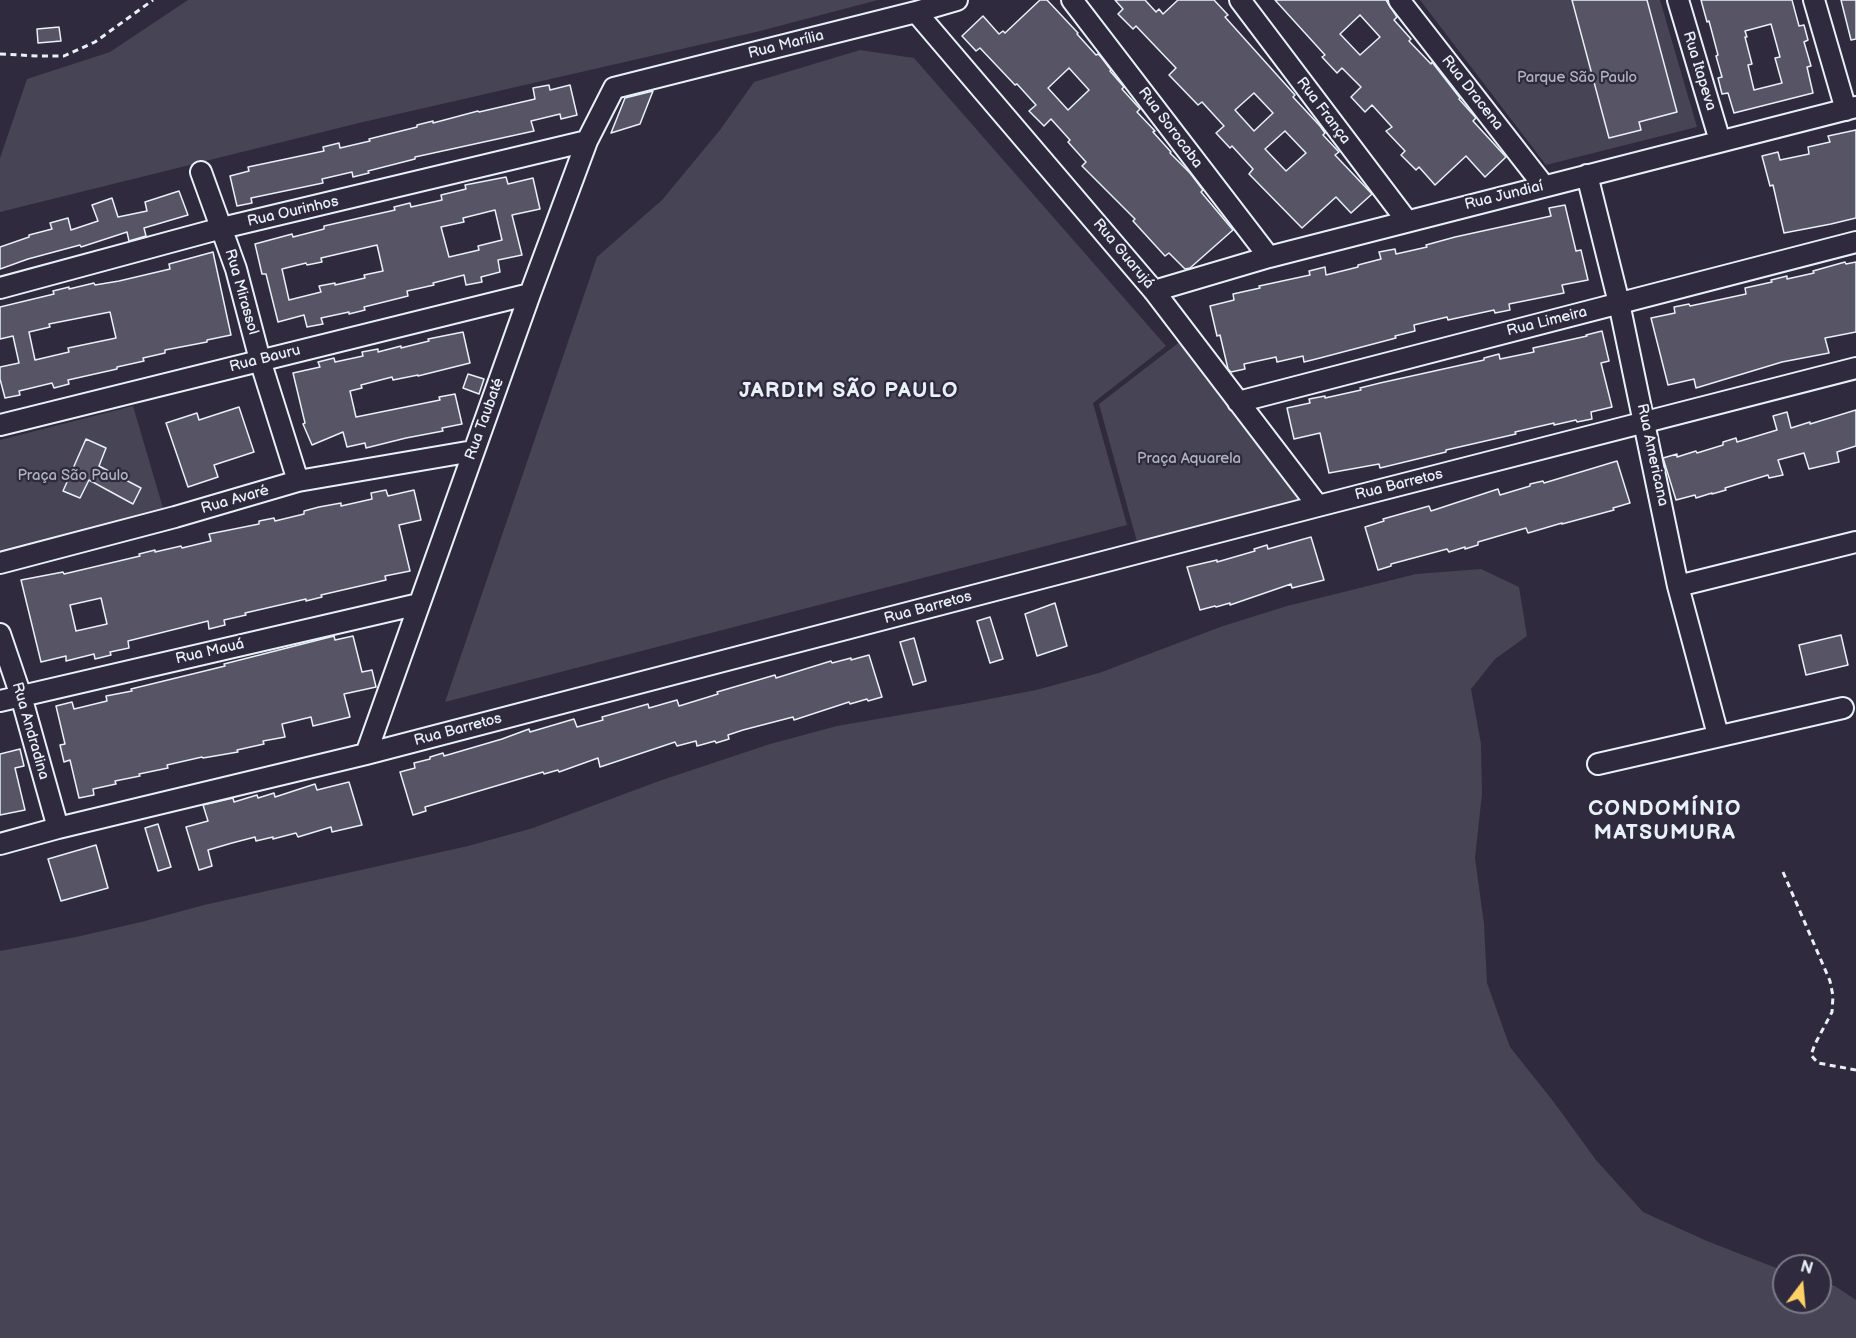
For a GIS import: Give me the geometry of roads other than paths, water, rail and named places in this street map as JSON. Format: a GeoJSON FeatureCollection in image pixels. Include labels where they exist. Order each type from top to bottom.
{"type":"FeatureCollection","features":[{"type":"Feature","properties":{"kind":"street","name":"Rua Marília"},"geometry":{"type":"LineString","coordinates":[[614,88],[957,0]]}},
{"type":"Feature","properties":{"kind":"street","name":"Rua Sorocaba"},"geometry":{"type":"LineString","coordinates":[[1072,0],[1269,257]]}},
{"type":"Feature","properties":{"kind":"street","name":"Rua França"},"geometry":{"type":"LineString","coordinates":[[1240,0],[1407,221]]}},
{"type":"Feature","properties":{"kind":"street","name":"Rua Dracena"},"geometry":{"type":"LineString","coordinates":[[1399,0],[1544,186]]}},
{"type":"Feature","properties":{"kind":"street","name":"Rua Itapeva"},"geometry":{"type":"LineString","coordinates":[[1678,0],[1720,141]]}},
{"type":"Feature","properties":{"kind":"street"},"geometry":{"type":"LineString","coordinates":[[1814,0],[1851,108]]}},
{"type":"Feature","properties":{"kind":"street","name":"Rua Guarujá"},"geometry":{"type":"LineString","coordinates":[[916,12],[1154,291],[1318,506]]}},
{"type":"Feature","properties":{"kind":"street","name":"Rua Taubaté"},"geometry":{"type":"LineString","coordinates":[[366,754],[530,294],[587,141],[614,88]]}},
{"type":"Feature","properties":{"kind":"street","name":"Rua Jundiaí"},"geometry":{"type":"LineString","coordinates":[[1154,291],[1269,257],[1851,108]]}},
{"type":"Feature","properties":{"kind":"street","name":"Rua Ourinhos"},"geometry":{"type":"LineString","coordinates":[[0,288],[222,228],[587,141]]}},
{"type":"Feature","properties":{"kind":"street","name":"Rua Mirassol"},"geometry":{"type":"LineString","coordinates":[[201,172],[236,269],[260,360],[298,482]]}},
{"type":"Feature","properties":{"kind":"street","name":"Rua Americana"},"geometry":{"type":"LineString","coordinates":[[1587,175],[1620,303],[1678,586],[1718,735]]}},
{"type":"Feature","properties":{"kind":"street","name":"Rua Limeira"},"geometry":{"type":"LineString","coordinates":[[1238,402],[1856,242]]}},
{"type":"Feature","properties":{"kind":"street","name":"Rua Bauru"},"geometry":{"type":"LineString","coordinates":[[0,425],[530,294]]}},
{"type":"Feature","properties":{"kind":"street","name":"Rua Barretos"},"geometry":{"type":"LineString","coordinates":[[0,844],[366,754],[1856,368]]}},
{"type":"Feature","properties":{"kind":"street","name":"Rua Avaré"},"geometry":{"type":"LineString","coordinates":[[0,563],[298,482],[473,451]]}},
{"type":"Feature","properties":{"kind":"street"},"geometry":{"type":"LineString","coordinates":[[1678,586],[1856,542]]}},
{"type":"Feature","properties":{"kind":"street","name":"Rua Mauá"},"geometry":{"type":"LineString","coordinates":[[0,701],[419,604]]}},
{"type":"Feature","properties":{"kind":"street","name":"Rua Andradina"},"geometry":{"type":"LineString","coordinates":[[0,634],[21,696],[58,828]]}},
{"type":"Feature","properties":{"kind":"street"},"geometry":{"type":"LineString","coordinates":[[1598,764],[1844,708]]}},
{"type":"Feature","properties":{"kind":"district","name":"JARDIM SÃO PAULO"},"geometry":{"type":"Point","coordinates":[849,392]}},
{"type":"Feature","properties":{"kind":"district","name":"CONDOMÍNIO MATSUMURA"},"geometry":{"type":"Point","coordinates":[1665,822]}},
{"type":"Feature","properties":{"kind":"park label","name":"Parque São Paulo"},"geometry":{"type":"Point","coordinates":[1577,78]}},
{"type":"Feature","properties":{"kind":"park label","name":"Praça Aquarela"},"geometry":{"type":"Point","coordinates":[1189,459]}},
{"type":"Feature","properties":{"kind":"park label","name":"Praça São Paulo"},"geometry":{"type":"Point","coordinates":[73,476]}}]}
